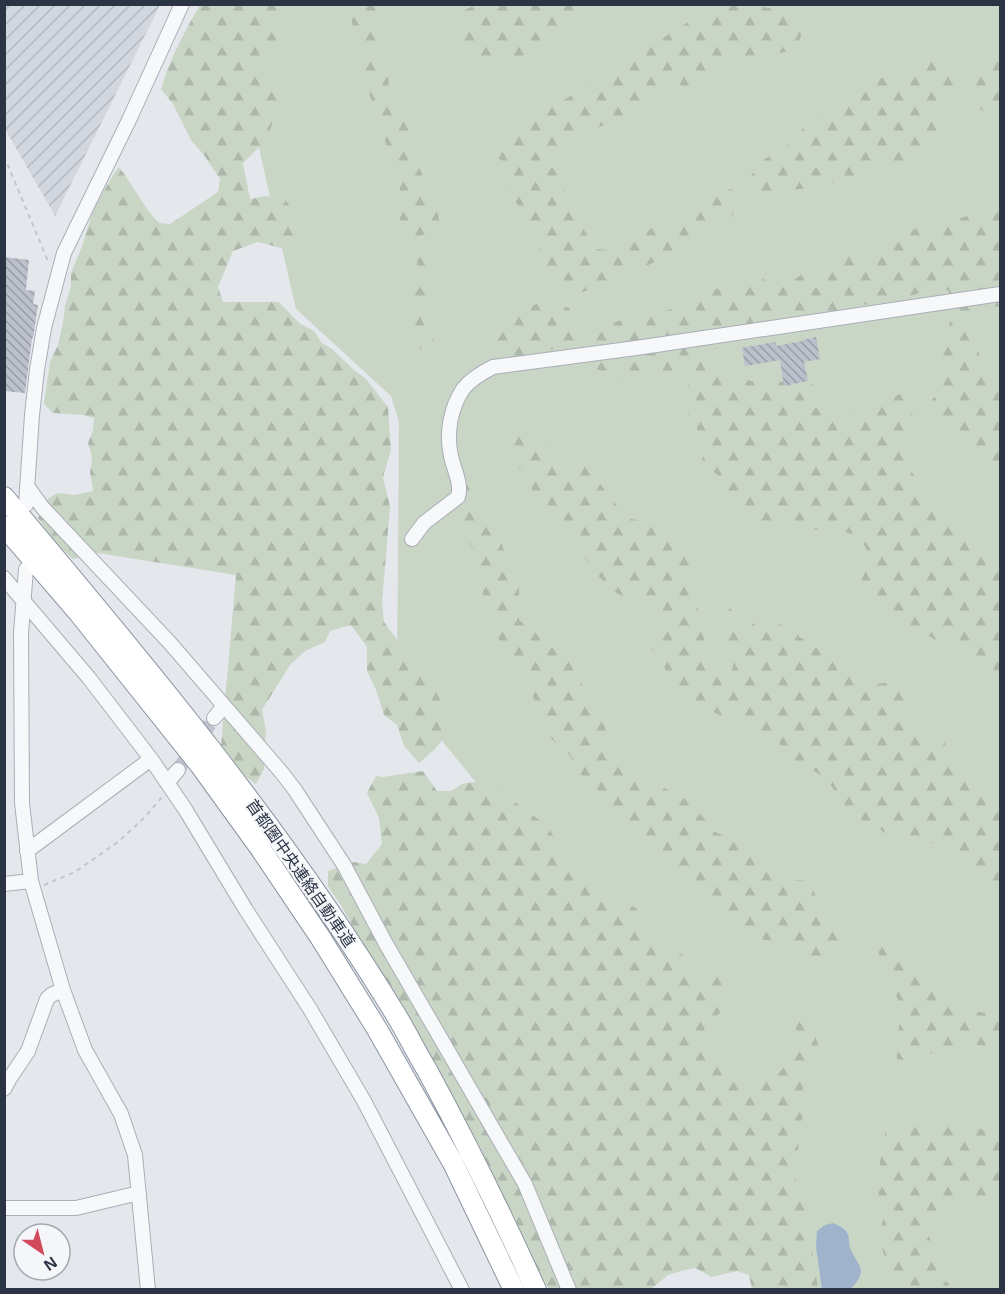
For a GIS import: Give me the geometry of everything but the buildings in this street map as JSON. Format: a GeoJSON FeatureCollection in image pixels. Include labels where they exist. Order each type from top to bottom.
{"type":"FeatureCollection","features":[{"type":"Feature","properties":{"kind":"highway","name":"首都圏中央連絡自動車道"},"geometry":{"type":"LineString","coordinates":[[4,497],[93,602],[215,754],[339,925],[397,1017],[450,1112],[536,1290]]}},
{"type":"Feature","properties":{"kind":"highway","name":"首都圏中央連絡自動車道"},"geometry":{"type":"LineString","coordinates":[[4,526],[78,612],[200,765],[261,848],[377,1029],[453,1163],[514,1290]]}},
{"type":"Feature","properties":{"kind":"street"},"geometry":{"type":"LineString","coordinates":[[26,505],[37,370],[44,328],[64,253],[134,110],[182,4]]}},
{"type":"Feature","properties":{"kind":"street"},"geometry":{"type":"LineString","coordinates":[[412,539],[424,523],[458,497],[460,491],[448,436],[450,420],[464,387],[493,367],[860,316],[1000,294]]}},
{"type":"Feature","properties":{"kind":"street"},"geometry":{"type":"LineString","coordinates":[[27,486],[43,508],[170,643],[295,790],[344,865],[386,944],[525,1184],[569,1290]]}},
{"type":"Feature","properties":{"kind":"street"},"geometry":{"type":"LineString","coordinates":[[26,569],[21,633],[22,803],[32,885],[63,990],[85,1050],[121,1114],[129,1134],[135,1155],[148,1290]]}},
{"type":"Feature","properties":{"kind":"street"},"geometry":{"type":"LineString","coordinates":[[4,579],[89,678],[151,759],[185,809],[246,910],[310,1009],[364,1101],[462,1290]]}},
{"type":"Feature","properties":{"kind":"street"},"geometry":{"type":"LineString","coordinates":[[214,717],[224,706]]}},
{"type":"Feature","properties":{"kind":"street"},"geometry":{"type":"LineString","coordinates":[[27,851],[151,759]]}},
{"type":"Feature","properties":{"kind":"street"},"geometry":{"type":"LineString","coordinates":[[169,785],[178,770]]}},
{"type":"Feature","properties":{"kind":"street"},"geometry":{"type":"LineString","coordinates":[[4,884],[32,885]]}},
{"type":"Feature","properties":{"kind":"street"},"geometry":{"type":"LineString","coordinates":[[4,1089],[28,1051],[47,999],[63,990]]}},
{"type":"Feature","properties":{"kind":"street"},"geometry":{"type":"LineString","coordinates":[[4,1208],[76,1208],[139,1193]]}},
{"type":"Feature","properties":{"kind":"path"},"geometry":{"type":"LineString","coordinates":[[4,156],[56,282]]}},
{"type":"Feature","properties":{"kind":"path"},"geometry":{"type":"LineString","coordinates":[[32,885],[75,872],[118,842],[143,819],[169,785]]}},
{"type":"Feature","properties":{"kind":"shaded area"},"geometry":{"type":"Polygon","coordinates":[[[4,5],[160,5],[55,216],[5,129],[4,5]]]}},
{"type":"Feature","properties":{"kind":"green space"},"geometry":{"type":"Polygon","coordinates":[[[477,4],[589,5],[567,22],[552,46],[491,65],[462,53],[457,31],[461,12],[477,4]]]}},
{"type":"Feature","properties":{"kind":"green space"},"geometry":{"type":"Polygon","coordinates":[[[200,5],[280,5],[277,10],[283,30],[265,70],[286,95],[268,138],[243,163],[250,199],[265,196],[284,198],[304,226],[302,243],[293,251],[258,242],[233,251],[218,287],[223,302],[279,302],[299,323],[314,331],[322,343],[366,379],[388,407],[391,450],[383,477],[390,507],[382,602],[384,622],[408,655],[428,666],[431,681],[442,704],[448,733],[419,763],[404,746],[397,725],[384,715],[367,671],[367,647],[351,625],[330,631],[325,642],[305,651],[290,665],[262,710],[266,730],[264,769],[256,784],[242,774],[221,747],[236,575],[98,553],[73,559],[56,544],[38,518],[48,499],[57,493],[75,495],[93,491],[90,472],[92,461],[88,443],[93,430],[94,418],[53,413],[44,404],[50,362],[58,345],[71,286],[71,273],[94,208],[119,167],[159,223],[170,224],[218,192],[220,179],[191,140],[173,104],[161,89],[183,35],[200,5]]]}},
{"type":"Feature","properties":{"kind":"green space"},"geometry":{"type":"Polygon","coordinates":[[[226,5],[1000,5],[1000,1289],[758,1289],[760,1129],[397,686],[399,422],[391,396],[296,309],[226,5]]]}},
{"type":"Feature","properties":{"kind":"green space"},"geometry":{"type":"Polygon","coordinates":[[[350,5],[397,5],[371,28],[388,76],[390,100],[414,137],[414,155],[437,210],[441,229],[435,235],[421,235],[423,248],[433,265],[421,318],[438,346],[432,352],[421,350],[411,338],[413,313],[411,271],[417,265],[416,250],[397,214],[404,203],[365,81],[354,36],[350,5]]]}},
{"type":"Feature","properties":{"kind":"green space"},"geometry":{"type":"Polygon","coordinates":[[[717,5],[753,5],[784,11],[802,32],[797,49],[727,61],[685,89],[677,81],[630,115],[588,131],[558,146],[550,156],[579,223],[597,249],[616,251],[635,241],[652,228],[671,227],[691,216],[703,199],[719,186],[733,190],[740,204],[731,217],[669,256],[595,288],[567,297],[545,276],[536,233],[507,190],[500,172],[504,162],[495,156],[493,150],[498,139],[717,5]]]}},
{"type":"Feature","properties":{"kind":"green space"},"geometry":{"type":"Polygon","coordinates":[[[934,56],[953,72],[954,88],[933,115],[940,142],[916,160],[878,165],[845,180],[816,187],[758,194],[749,178],[762,161],[791,142],[807,124],[838,103],[851,89],[886,76],[907,74],[934,56]]]}},
{"type":"Feature","properties":{"kind":"green space"},"geometry":{"type":"Polygon","coordinates":[[[987,59],[1000,60],[1000,120],[993,120],[974,103],[975,83],[987,59]]]}},
{"type":"Feature","properties":{"kind":"green space"},"geometry":{"type":"Polygon","coordinates":[[[1000,210],[1000,306],[994,307],[973,323],[984,369],[988,378],[1000,391],[1000,474],[991,462],[981,456],[952,426],[939,417],[931,401],[942,388],[945,380],[946,364],[942,352],[952,317],[949,291],[938,287],[884,304],[868,304],[831,314],[772,317],[756,327],[741,342],[692,354],[671,380],[660,382],[645,372],[621,379],[592,368],[580,356],[562,349],[541,350],[525,357],[495,362],[493,357],[496,343],[511,318],[533,305],[553,301],[569,308],[579,327],[598,329],[621,320],[686,306],[702,293],[714,288],[737,293],[754,274],[780,289],[813,267],[834,266],[854,253],[873,252],[884,242],[921,226],[973,215],[990,215],[1000,210]]]}},
{"type":"Feature","properties":{"kind":"green space"},"geometry":{"type":"Polygon","coordinates":[[[708,358],[725,358],[730,373],[751,381],[771,383],[792,380],[814,385],[822,401],[835,417],[849,417],[909,390],[925,393],[922,402],[914,407],[906,429],[903,453],[910,470],[945,512],[968,530],[979,545],[985,561],[1000,569],[1000,672],[976,663],[900,622],[860,594],[860,583],[871,560],[858,535],[810,529],[792,523],[756,520],[740,514],[730,501],[725,482],[702,461],[706,443],[688,415],[690,397],[687,379],[692,363],[708,358]]]}},
{"type":"Feature","properties":{"kind":"green space"},"geometry":{"type":"Polygon","coordinates":[[[522,422],[550,447],[559,462],[571,468],[589,466],[607,494],[628,518],[644,522],[654,518],[667,522],[680,545],[700,552],[694,577],[696,605],[707,651],[718,671],[731,674],[735,657],[719,614],[723,606],[731,609],[737,623],[746,630],[757,620],[770,621],[797,630],[799,637],[841,654],[847,666],[863,679],[876,684],[891,682],[906,695],[908,722],[914,735],[925,741],[944,740],[949,755],[959,767],[980,777],[989,792],[1000,802],[1000,891],[962,868],[952,848],[932,843],[918,845],[899,842],[862,821],[847,809],[828,781],[816,772],[797,766],[778,742],[757,734],[694,702],[679,689],[651,648],[662,621],[661,609],[653,595],[625,598],[610,589],[579,550],[553,509],[533,493],[527,478],[509,455],[503,438],[510,425],[522,422]]]}},
{"type":"Feature","properties":{"kind":"green space"},"geometry":{"type":"Polygon","coordinates":[[[464,480],[472,493],[478,514],[493,522],[502,544],[519,589],[519,620],[564,656],[576,669],[587,697],[603,712],[606,733],[604,746],[666,789],[685,799],[705,819],[713,831],[730,838],[744,840],[767,854],[784,880],[813,880],[812,884],[822,919],[830,931],[849,928],[845,952],[821,970],[804,966],[779,941],[758,939],[721,910],[699,884],[617,819],[593,783],[579,773],[569,754],[548,736],[543,717],[528,687],[487,616],[476,553],[452,509],[464,480]]]}},
{"type":"Feature","properties":{"kind":"green space"},"geometry":{"type":"Polygon","coordinates":[[[423,771],[437,791],[451,791],[462,784],[485,780],[546,825],[558,842],[562,858],[575,868],[583,885],[603,889],[618,901],[635,907],[643,917],[647,930],[664,949],[683,955],[698,972],[715,973],[723,977],[731,993],[720,1013],[710,1020],[701,1036],[702,1044],[709,1056],[733,1078],[759,1082],[782,1070],[797,1037],[795,1019],[802,1013],[809,1017],[818,1044],[818,1056],[807,1065],[803,1077],[803,1113],[796,1181],[808,1221],[818,1289],[752,1289],[749,1275],[737,1271],[712,1277],[695,1268],[668,1275],[651,1289],[549,1289],[532,1262],[515,1217],[506,1205],[500,1188],[490,1173],[480,1147],[448,1094],[440,1071],[414,1032],[403,1005],[367,957],[342,907],[328,886],[328,871],[354,862],[366,864],[382,844],[379,818],[367,793],[376,776],[423,771]]]}},
{"type":"Feature","properties":{"kind":"green space"},"geometry":{"type":"Polygon","coordinates":[[[877,945],[902,947],[918,965],[937,996],[973,1011],[997,1015],[1000,1005],[1000,1045],[992,1047],[969,1044],[935,1052],[912,1062],[897,1059],[898,1034],[904,1009],[883,972],[877,945]]]}},
{"type":"Feature","properties":{"kind":"green space"},"geometry":{"type":"Polygon","coordinates":[[[914,1123],[935,1124],[958,1129],[975,1128],[1000,1133],[1000,1193],[984,1208],[958,1200],[929,1235],[939,1273],[952,1289],[899,1289],[890,1279],[879,1235],[884,1216],[878,1192],[881,1174],[879,1153],[887,1127],[914,1123]]]}},
{"type":"Feature","properties":{"kind":"water"},"geometry":{"type":"Polygon","coordinates":[[[833,1223],[848,1234],[851,1249],[860,1268],[860,1277],[851,1289],[822,1289],[816,1247],[817,1231],[833,1223]]]}},
{"type":"Feature","properties":{"kind":"tunnel"},"geometry":{"type":"LineString","coordinates":[[178,770],[214,718]]}}]}
